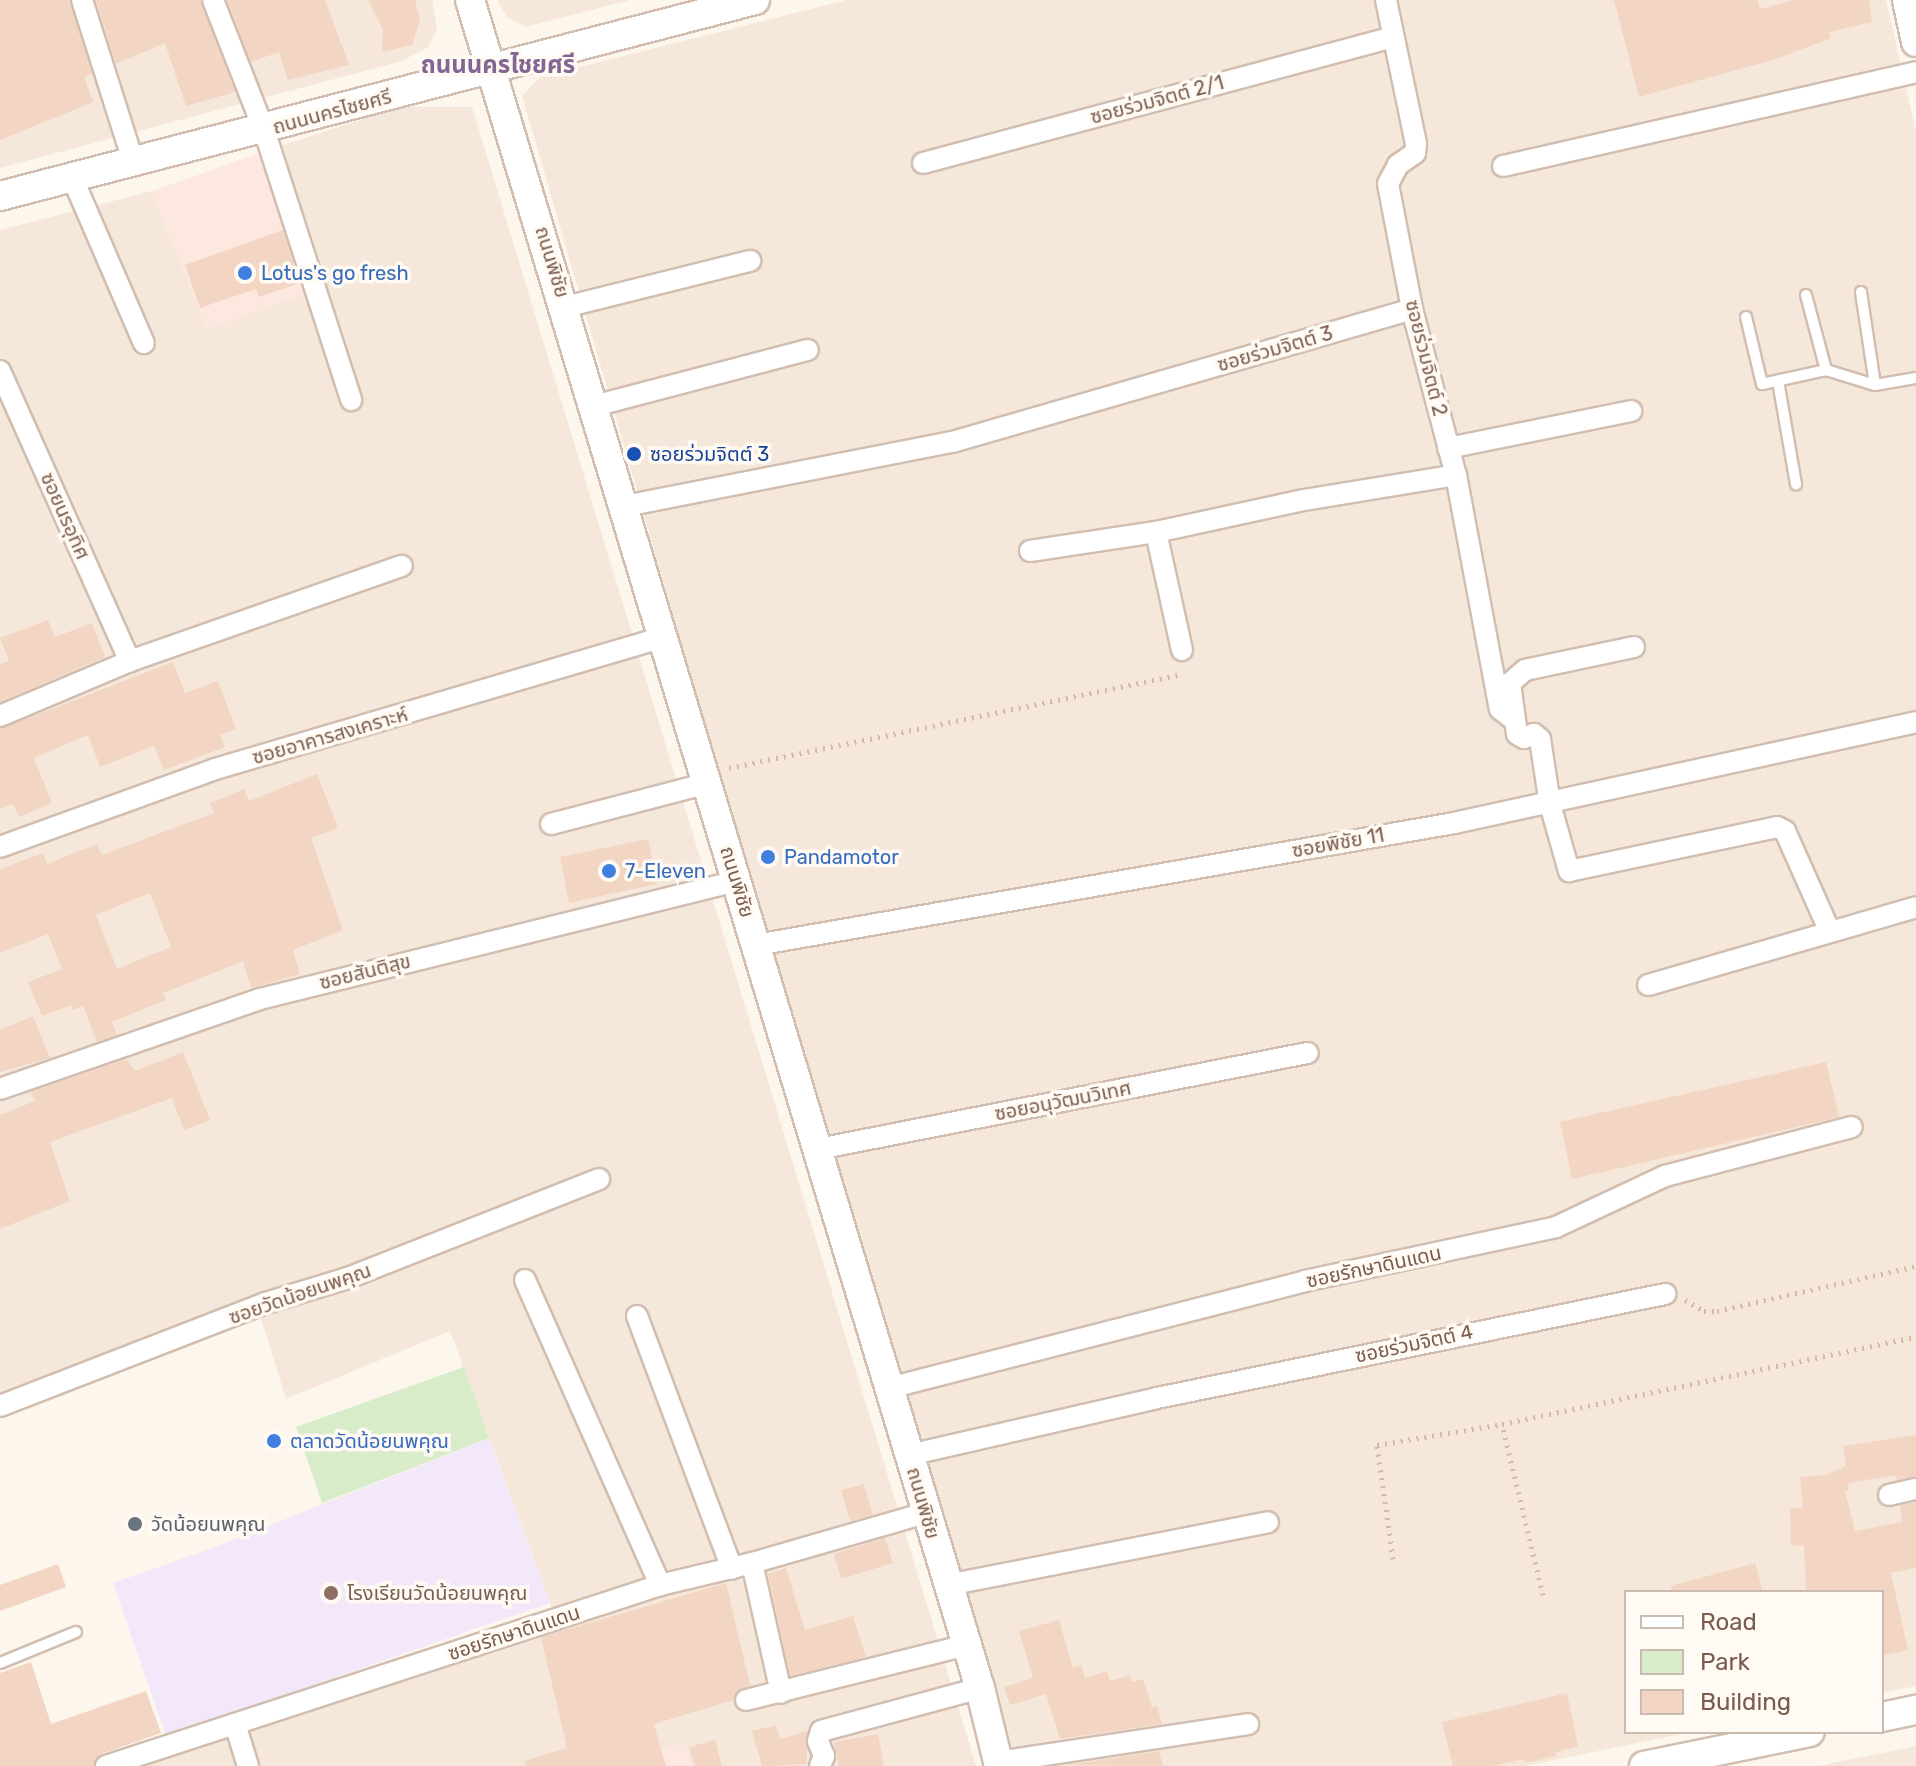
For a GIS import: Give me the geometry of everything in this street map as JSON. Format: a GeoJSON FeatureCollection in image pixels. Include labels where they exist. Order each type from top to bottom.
{"type":"FeatureCollection","features":[{"type":"Feature","properties":{"kind":"street"},"geometry":{"type":"LineString","coordinates":[[82,0],[133,161]]}},
{"type":"Feature","properties":{"kind":"street"},"geometry":{"type":"LineString","coordinates":[[213,0],[264,130],[351,400]]}},
{"type":"Feature","properties":{"kind":"street","name":"ถนนพิชัย"},"geometry":{"type":"LineString","coordinates":[[470,0],[494,68],[980,1688],[999,1764]]}},
{"type":"Feature","properties":{"kind":"street","name":"ถนนนครไชยศรี"},"geometry":{"type":"LineString","coordinates":[[0,196],[264,130],[755,0]]}},
{"type":"Feature","properties":{"kind":"street","name":"ซอยร่วมจิตต์ 2"},"geometry":{"type":"LineString","coordinates":[[1386,0],[1416,144],[1415,153],[1398,165],[1388,184],[1412,309],[1456,475],[1500,709],[1514,720]]}},
{"type":"Feature","properties":{"kind":"street"},"geometry":{"type":"LineString","coordinates":[[1907,0],[1916,42]]}},
{"type":"Feature","properties":{"kind":"street","name":"ซอยร่วมจิตต์ 2/1"},"geometry":{"type":"LineString","coordinates":[[923,163],[1392,37]]}},
{"type":"Feature","properties":{"kind":"street"},"geometry":{"type":"LineString","coordinates":[[1503,166],[1916,72]]}},
{"type":"Feature","properties":{"kind":"street"},"geometry":{"type":"LineString","coordinates":[[72,177],[144,343]]}},
{"type":"Feature","properties":{"kind":"street"},"geometry":{"type":"LineString","coordinates":[[565,307],[750,261]]}},
{"type":"Feature","properties":{"kind":"street","name":"ซอยร่วมจิตต์ 3"},"geometry":{"type":"LineString","coordinates":[[625,506],[952,442],[1412,309]]}},
{"type":"Feature","properties":{"kind":"street"},"geometry":{"type":"LineString","coordinates":[[594,406],[808,350]]}},
{"type":"Feature","properties":{"kind":"street","name":"ซอยนรอุทิศ"},"geometry":{"type":"LineString","coordinates":[[0,371],[130,661]]}},
{"type":"Feature","properties":{"kind":"street"},"geometry":{"type":"LineString","coordinates":[[1448,448],[1631,411]]}},
{"type":"Feature","properties":{"kind":"street"},"geometry":{"type":"LineString","coordinates":[[1030,551],[1156,532],[1304,500],[1456,475]]}},
{"type":"Feature","properties":{"kind":"street"},"geometry":{"type":"LineString","coordinates":[[1156,532],[1182,650]]}},
{"type":"Feature","properties":{"kind":"street"},"geometry":{"type":"LineString","coordinates":[[0,716],[130,661],[402,566]]}},
{"type":"Feature","properties":{"kind":"street","name":"ซอยอาคารสงเคราะห์"},"geometry":{"type":"LineString","coordinates":[[0,847],[215,769],[664,637]]}},
{"type":"Feature","properties":{"kind":"street"},"geometry":{"type":"LineString","coordinates":[[1634,647],[1516,674],[1510,683],[1519,736],[1534,734],[1540,739],[1550,804],[1569,871],[1777,827],[1785,831],[1829,930]]}},
{"type":"Feature","properties":{"kind":"street","name":"ซอยพิชัย 11"},"geometry":{"type":"LineString","coordinates":[[756,945],[1550,804],[1916,722]]}},
{"type":"Feature","properties":{"kind":"street"},"geometry":{"type":"LineString","coordinates":[[551,824],[706,778]]}},
{"type":"Feature","properties":{"kind":"street","name":"ซอยสันติสุข"},"geometry":{"type":"LineString","coordinates":[[0,1089],[260,999],[737,881]]}},
{"type":"Feature","properties":{"kind":"street"},"geometry":{"type":"LineString","coordinates":[[1648,985],[1916,907]]}},
{"type":"Feature","properties":{"kind":"street","name":"ซอยอนุวัฒนวิเทศ"},"geometry":{"type":"LineString","coordinates":[[818,1149],[1308,1053]]}},
{"type":"Feature","properties":{"kind":"street","name":"ซอยรักษาดินแดน"},"geometry":{"type":"LineString","coordinates":[[889,1388],[1305,1281],[1556,1227],[1665,1176],[1852,1127]]}},
{"type":"Feature","properties":{"kind":"street","name":"ซอยวัดน้อยนพคุณ"},"geometry":{"type":"LineString","coordinates":[[0,1406],[266,1303],[348,1278],[599,1179]]}},
{"type":"Feature","properties":{"kind":"street"},"geometry":{"type":"LineString","coordinates":[[525,1280],[660,1585]]}},
{"type":"Feature","properties":{"kind":"street","name":"ซอยร่วมจิตต์ 4"},"geometry":{"type":"LineString","coordinates":[[909,1455],[1157,1398],[1665,1294]]}},
{"type":"Feature","properties":{"kind":"street"},"geometry":{"type":"LineString","coordinates":[[637,1316],[732,1569]]}},
{"type":"Feature","properties":{"kind":"street"},"geometry":{"type":"LineString","coordinates":[[1889,1495],[1916,1489]]}},
{"type":"Feature","properties":{"kind":"street","name":"ซอยรักษาดินแดน"},"geometry":{"type":"LineString","coordinates":[[106,1766],[660,1585],[732,1569],[925,1513]]}},
{"type":"Feature","properties":{"kind":"street"},"geometry":{"type":"LineString","coordinates":[[948,1585],[1268,1522]]}},
{"type":"Feature","properties":{"kind":"street"},"geometry":{"type":"LineString","coordinates":[[752,1563],[781,1693]]}},
{"type":"Feature","properties":{"kind":"street"},"geometry":{"type":"LineString","coordinates":[[746,1700],[967,1645]]}},
{"type":"Feature","properties":{"kind":"street"},"geometry":{"type":"LineString","coordinates":[[820,1766],[824,1756],[818,1741],[821,1731],[980,1688]]}},
{"type":"Feature","properties":{"kind":"street"},"geometry":{"type":"LineString","coordinates":[[1884,1717],[1916,1710]]}},
{"type":"Feature","properties":{"kind":"street"},"geometry":{"type":"LineString","coordinates":[[235,1724],[248,1766]]}},
{"type":"Feature","properties":{"kind":"street"},"geometry":{"type":"LineString","coordinates":[[999,1764],[1248,1724]]}},
{"type":"Feature","properties":{"kind":"street"},"geometry":{"type":"LineString","coordinates":[[1644,1766],[1800,1734]]}},
{"type":"Feature","properties":{"kind":"lane"},"geometry":{"type":"LineString","coordinates":[[1861,292],[1875,385]]}},
{"type":"Feature","properties":{"kind":"lane"},"geometry":{"type":"LineString","coordinates":[[1806,295],[1826,370]]}},
{"type":"Feature","properties":{"kind":"lane"},"geometry":{"type":"LineString","coordinates":[[1746,317],[1762,384],[1826,370],[1875,385],[1916,378]]}},
{"type":"Feature","properties":{"kind":"lane"},"geometry":{"type":"LineString","coordinates":[[1778,381],[1796,484]]}},
{"type":"Feature","properties":{"kind":"lane"},"geometry":{"type":"LineString","coordinates":[[0,1663],[76,1632]]}},
{"type":"Feature","properties":{"kind":"path"},"geometry":{"type":"LineString","coordinates":[[706,778],[1189,672]]}},
{"type":"Feature","properties":{"kind":"path"},"geometry":{"type":"LineString","coordinates":[[1665,1294],[1704,1311],[1717,1311],[1916,1266]]}},
{"type":"Feature","properties":{"kind":"path"},"geometry":{"type":"LineString","coordinates":[[1393,1559],[1377,1445],[1502,1424],[1916,1337]]}},
{"type":"Feature","properties":{"kind":"path"},"geometry":{"type":"LineString","coordinates":[[1502,1424],[1543,1595]]}},
{"type":"Feature","properties":{"kind":"shaded area"},"geometry":{"type":"Polygon","coordinates":[[[0,0],[432,0],[437,29],[428,47],[402,61],[0,168],[0,0]]]}},
{"type":"Feature","properties":{"kind":"shaded area"},"geometry":{"type":"Polygon","coordinates":[[[497,0],[630,0],[525,27],[507,17],[497,0]]]}},
{"type":"Feature","properties":{"kind":"shaded area"},"geometry":{"type":"Polygon","coordinates":[[[846,0],[1886,0],[1916,132],[1916,1686],[1884,1693],[1884,1590],[1624,1590],[1624,1734],[1681,1734],[1526,1766],[1015,1766],[787,1006],[522,96],[540,77],[846,0]]]}},
{"type":"Feature","properties":{"kind":"shaded area"},"geometry":{"type":"Polygon","coordinates":[[[400,107],[472,107],[976,1766],[692,1766],[685,1744],[612,1766],[123,1766],[556,1619],[450,1331],[286,1399],[259,1312],[0,1408],[0,230],[152,191],[207,328],[326,287],[280,146],[400,107]]]}},
{"type":"Feature","properties":{"kind":"shaded area"},"geometry":{"type":"Polygon","coordinates":[[[280,146],[326,287],[207,329],[152,191],[280,146]]]}},
{"type":"Feature","properties":{"kind":"shaded area","name":"โรงเรียนวัดน้อยนพคุณ"},"geometry":{"type":"Polygon","coordinates":[[[489,1438],[550,1603],[166,1736],[113,1583],[218,1546],[489,1438]]]}},
{"type":"Feature","properties":{"kind":"shaded area"},"geometry":{"type":"Polygon","coordinates":[[[686,1744],[692,1766],[613,1766],[686,1744]]]}},
{"type":"Feature","properties":{"kind":"shaded area"},"geometry":{"type":"Polygon","coordinates":[[[1916,1746],[1916,1766],[1818,1766],[1916,1746]]]}},
{"type":"Feature","properties":{"kind":"green space"},"geometry":{"type":"Polygon","coordinates":[[[464,1367],[489,1438],[322,1503],[296,1427],[464,1367]]]}},
{"type":"Feature","properties":{"kind":"building"},"geometry":{"type":"Polygon","coordinates":[[[0,0],[69,0],[92,74],[84,77],[93,102],[0,140],[0,0]]]}},
{"type":"Feature","properties":{"kind":"building"},"geometry":{"type":"Polygon","coordinates":[[[96,0],[200,0],[235,92],[186,106],[165,43],[116,64],[96,0]]]}},
{"type":"Feature","properties":{"kind":"building"},"geometry":{"type":"Polygon","coordinates":[[[227,0],[325,0],[349,65],[288,80],[279,52],[251,62],[227,0]]]}},
{"type":"Feature","properties":{"kind":"building"},"geometry":{"type":"Polygon","coordinates":[[[368,0],[415,0],[420,20],[412,45],[382,52],[383,30],[368,0]]]}},
{"type":"Feature","properties":{"kind":"building"},"geometry":{"type":"Polygon","coordinates":[[[1614,0],[1757,0],[1760,9],[1795,0],[1869,0],[1872,22],[1829,32],[1831,38],[1776,59],[1639,97],[1614,0]]]}},
{"type":"Feature","properties":{"kind":"building","name":"Lotus's go fresh"},"geometry":{"type":"Polygon","coordinates":[[[283,230],[300,283],[259,297],[256,289],[200,308],[185,265],[283,230]]]}},
{"type":"Feature","properties":{"kind":"building"},"geometry":{"type":"Polygon","coordinates":[[[48,620],[55,637],[92,623],[105,657],[0,702],[0,664],[9,661],[0,638],[48,620]]]}},
{"type":"Feature","properties":{"kind":"building"},"geometry":{"type":"Polygon","coordinates":[[[173,662],[185,693],[218,681],[236,729],[220,735],[225,747],[164,770],[154,746],[100,767],[88,735],[34,758],[52,803],[19,817],[13,804],[0,809],[0,729],[173,662]]]}},
{"type":"Feature","properties":{"kind":"building"},"geometry":{"type":"Polygon","coordinates":[[[317,774],[338,828],[311,838],[343,930],[293,950],[300,974],[251,988],[243,961],[163,993],[166,1000],[112,1022],[117,1035],[97,1042],[83,1006],[73,1010],[71,1005],[42,1016],[28,982],[62,969],[48,934],[0,953],[0,869],[43,853],[47,864],[97,844],[102,855],[214,813],[210,803],[244,789],[249,801],[317,774]],[[150,893],[96,915],[117,969],[171,947],[150,893]]]}},
{"type":"Feature","properties":{"kind":"building","name":"7-Eleven"},"geometry":{"type":"Polygon","coordinates":[[[648,839],[657,884],[569,903],[560,857],[648,839]]]}},
{"type":"Feature","properties":{"kind":"building"},"geometry":{"type":"Polygon","coordinates":[[[33,1016],[50,1058],[0,1072],[0,1030],[33,1016]]]}},
{"type":"Feature","properties":{"kind":"building"},"geometry":{"type":"Polygon","coordinates":[[[183,1052],[210,1120],[184,1130],[172,1098],[50,1142],[70,1201],[0,1229],[0,1115],[35,1101],[31,1092],[126,1059],[135,1071],[183,1052]]]}},
{"type":"Feature","properties":{"kind":"building"},"geometry":{"type":"Polygon","coordinates":[[[1826,1062],[1839,1117],[1572,1179],[1560,1122],[1826,1062]]]}},
{"type":"Feature","properties":{"kind":"building"},"geometry":{"type":"Polygon","coordinates":[[[1916,1435],[1916,1476],[1897,1480],[1896,1475],[1848,1483],[1849,1490],[1845,1491],[1855,1531],[1902,1522],[1900,1506],[1916,1502],[1916,1568],[1891,1573],[1908,1650],[1884,1656],[1884,1590],[1806,1590],[1804,1545],[1791,1546],[1790,1508],[1803,1508],[1800,1477],[1826,1475],[1846,1466],[1843,1446],[1916,1435]]]}},
{"type":"Feature","properties":{"kind":"building"},"geometry":{"type":"Polygon","coordinates":[[[864,1484],[873,1515],[850,1521],[841,1490],[864,1484]]]}},
{"type":"Feature","properties":{"kind":"building"},"geometry":{"type":"Polygon","coordinates":[[[885,1538],[893,1563],[841,1579],[834,1554],[885,1538]]]}},
{"type":"Feature","properties":{"kind":"building"},"geometry":{"type":"Polygon","coordinates":[[[1755,1563],[1762,1590],[1672,1590],[1671,1586],[1755,1563]]]}},
{"type":"Feature","properties":{"kind":"building"},"geometry":{"type":"Polygon","coordinates":[[[58,1564],[66,1587],[0,1611],[0,1585],[58,1564]]]}},
{"type":"Feature","properties":{"kind":"building"},"geometry":{"type":"Polygon","coordinates":[[[786,1568],[805,1630],[853,1616],[866,1657],[790,1676],[768,1574],[786,1568]]]}},
{"type":"Feature","properties":{"kind":"building"},"geometry":{"type":"Polygon","coordinates":[[[726,1583],[750,1685],[738,1690],[733,1700],[654,1724],[666,1766],[526,1766],[525,1761],[567,1748],[541,1637],[726,1583]]]}},
{"type":"Feature","properties":{"kind":"building"},"geometry":{"type":"Polygon","coordinates":[[[1059,1620],[1073,1668],[1081,1665],[1085,1678],[1107,1671],[1110,1681],[1130,1675],[1132,1682],[1143,1679],[1152,1708],[1157,1706],[1162,1724],[1060,1739],[1046,1694],[1010,1705],[1004,1687],[1033,1678],[1019,1631],[1059,1620]]]}},
{"type":"Feature","properties":{"kind":"building"},"geometry":{"type":"Polygon","coordinates":[[[31,1662],[51,1724],[146,1691],[161,1733],[101,1754],[93,1766],[0,1766],[0,1673],[31,1662]]]}},
{"type":"Feature","properties":{"kind":"building"},"geometry":{"type":"Polygon","coordinates":[[[1567,1693],[1578,1746],[1556,1752],[1556,1756],[1525,1763],[1524,1759],[1494,1766],[1453,1766],[1442,1722],[1567,1693]]]}},
{"type":"Feature","properties":{"kind":"building"},"geometry":{"type":"Polygon","coordinates":[[[776,1725],[780,1739],[807,1731],[807,1764],[762,1766],[752,1731],[776,1725]]]}},
{"type":"Feature","properties":{"kind":"building"},"geometry":{"type":"Polygon","coordinates":[[[878,1734],[884,1766],[839,1766],[834,1742],[878,1734]]]}},
{"type":"Feature","properties":{"kind":"building"},"geometry":{"type":"Polygon","coordinates":[[[715,1740],[722,1766],[695,1766],[689,1747],[715,1740]]]}},
{"type":"Feature","properties":{"kind":"building"},"geometry":{"type":"Polygon","coordinates":[[[1159,1751],[1163,1766],[1067,1765],[1159,1751]]]}},
{"type":"Feature","properties":{"kind":"place","name":"Lotus's go fresh"},"geometry":{"type":"Point","coordinates":[245,273]}},
{"type":"Feature","properties":{"kind":"place","name":"ซอยร่วมจิตต์ 3"},"geometry":{"type":"Point","coordinates":[634,454]}},
{"type":"Feature","properties":{"kind":"place","name":"Pandamotor"},"geometry":{"type":"Point","coordinates":[768,857]}},
{"type":"Feature","properties":{"kind":"place","name":"7-Eleven"},"geometry":{"type":"Point","coordinates":[609,871]}},
{"type":"Feature","properties":{"kind":"place","name":"ตลาดวัดน้อยนพคุณ"},"geometry":{"type":"Point","coordinates":[274,1441]}},
{"type":"Feature","properties":{"kind":"place","name":"วัดน้อยนพคุณ"},"geometry":{"type":"Point","coordinates":[135,1524]}},
{"type":"Feature","properties":{"kind":"place","name":"โรงเรียนวัดน้อยนพคุณ"},"geometry":{"type":"Point","coordinates":[331,1593]}},
{"type":"Feature","properties":{"kind":"district","name":"ถนนนครไชยศรี"},"geometry":{"type":"Point","coordinates":[498,66]}}]}
